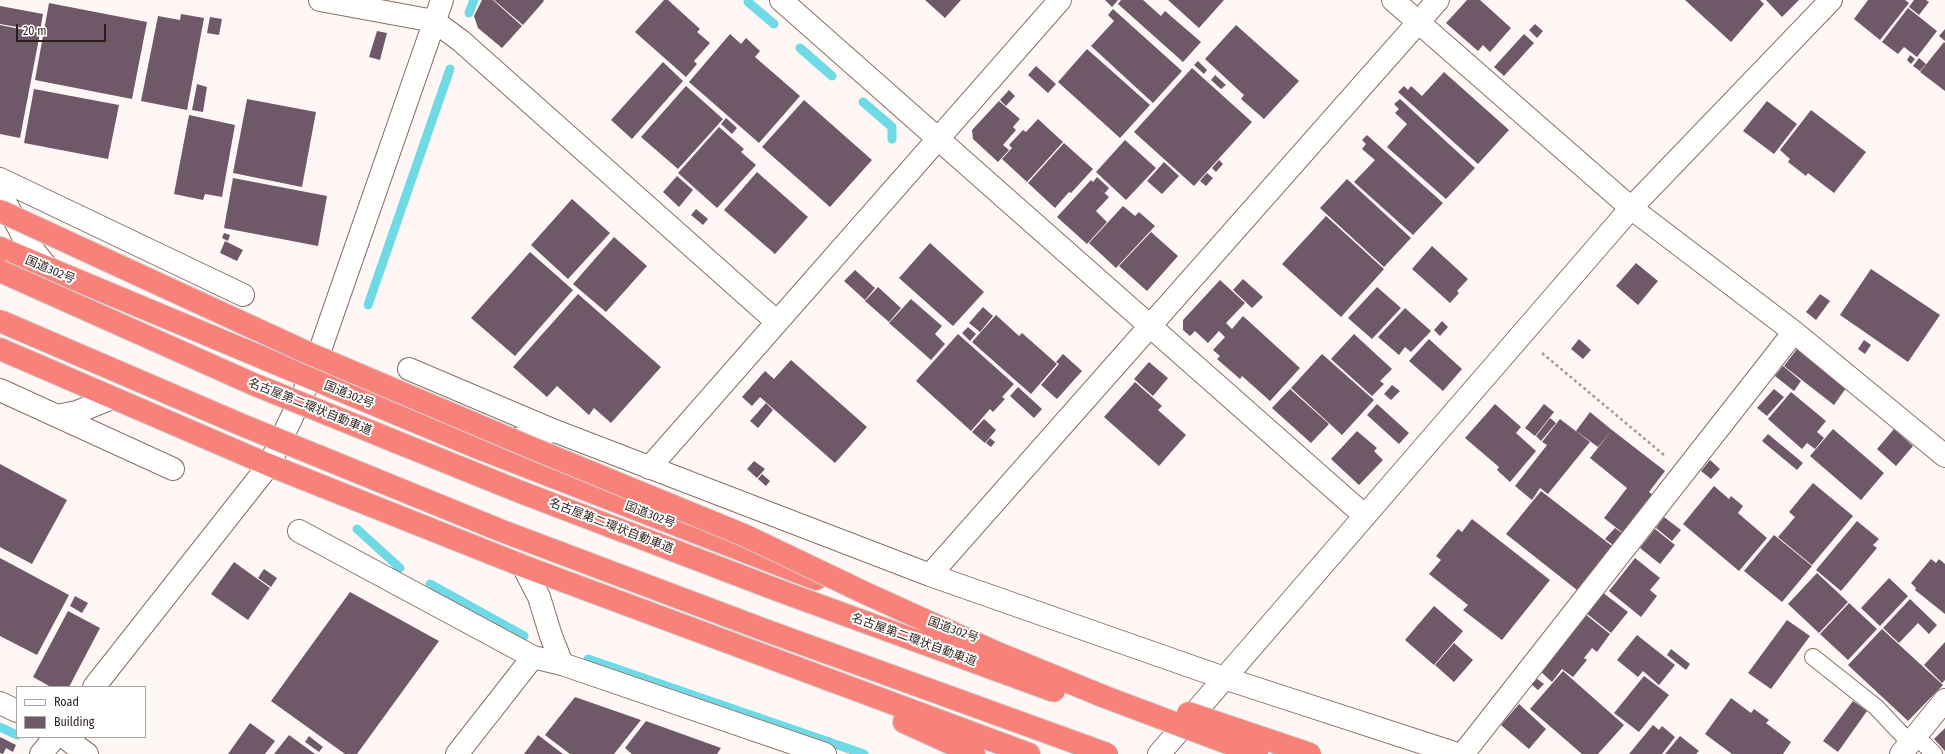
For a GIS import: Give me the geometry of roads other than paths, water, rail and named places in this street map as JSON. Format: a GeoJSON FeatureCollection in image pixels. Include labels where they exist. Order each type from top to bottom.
{"type":"FeatureCollection","features":[{"type":"Feature","properties":{"kind":"highway"},"geometry":{"type":"LineString","coordinates":[[0,211],[308,353],[527,446],[746,536],[864,593],[995,652],[1105,697],[1257,754]]}},
{"type":"Feature","properties":{"kind":"highway","name":"国道302号"},"geometry":{"type":"LineString","coordinates":[[0,248],[49,270],[476,447],[885,605],[1080,676],[1310,754]]}},
{"type":"Feature","properties":{"kind":"highway","name":"名古屋第二環状自動車道"},"geometry":{"type":"LineString","coordinates":[[0,270],[253,384],[518,491],[780,591],[1064,695],[1233,754]]}},
{"type":"Feature","properties":{"kind":"highway"},"geometry":{"type":"LineString","coordinates":[[5,323],[242,425],[502,530],[777,635],[1107,754]]}},
{"type":"Feature","properties":{"kind":"highway"},"geometry":{"type":"LineString","coordinates":[[0,349],[269,465],[523,566],[1029,754]]}},
{"type":"Feature","properties":{"kind":"highway"},"geometry":{"type":"LineString","coordinates":[[746,650],[974,754]]}},
{"type":"Feature","properties":{"kind":"street"},"geometry":{"type":"LineString","coordinates":[[320,0],[434,21],[461,41],[777,322]]}},
{"type":"Feature","properties":{"kind":"street"},"geometry":{"type":"LineString","coordinates":[[95,686],[269,465],[310,379],[442,0]]}},
{"type":"Feature","properties":{"kind":"street"},"geometry":{"type":"LineString","coordinates":[[781,0],[1365,516]]}},
{"type":"Feature","properties":{"kind":"street"},"geometry":{"type":"LineString","coordinates":[[649,468],[1060,0]]}},
{"type":"Feature","properties":{"kind":"street"},"geometry":{"type":"LineString","coordinates":[[1393,0],[1631,208],[1794,332],[1945,456]]}},
{"type":"Feature","properties":{"kind":"street"},"geometry":{"type":"LineString","coordinates":[[930,575],[1438,0]]}},
{"type":"Feature","properties":{"kind":"street"},"geometry":{"type":"LineString","coordinates":[[1159,754],[1631,208],[1831,0]]}},
{"type":"Feature","properties":{"kind":"street"},"geometry":{"type":"LineString","coordinates":[[0,179],[243,295]]}},
{"type":"Feature","properties":{"kind":"street"},"geometry":{"type":"LineString","coordinates":[[0,192],[24,238],[49,270]]}},
{"type":"Feature","properties":{"kind":"street"},"geometry":{"type":"LineString","coordinates":[[1463,754],[1794,332]]}},
{"type":"Feature","properties":{"kind":"street"},"geometry":{"type":"LineString","coordinates":[[409,369],[554,431],[930,575],[1224,678],[1457,754]]}},
{"type":"Feature","properties":{"kind":"street"},"geometry":{"type":"LineString","coordinates":[[0,390],[173,469]]}},
{"type":"Feature","properties":{"kind":"street"},"geometry":{"type":"LineString","coordinates":[[57,416],[77,412],[112,398]]}},
{"type":"Feature","properties":{"kind":"street"},"geometry":{"type":"LineString","coordinates":[[476,447],[554,431]]}},
{"type":"Feature","properties":{"kind":"street"},"geometry":{"type":"LineString","coordinates":[[299,531],[533,658],[562,664],[784,748],[825,754]]}},
{"type":"Feature","properties":{"kind":"street"},"geometry":{"type":"LineString","coordinates":[[523,566],[539,597],[551,636],[562,664]]}},
{"type":"Feature","properties":{"kind":"street"},"geometry":{"type":"LineString","coordinates":[[457,754],[533,658]]}},
{"type":"Feature","properties":{"kind":"street"},"geometry":{"type":"LineString","coordinates":[[1909,744],[1945,700]]}},
{"type":"Feature","properties":{"kind":"street"},"geometry":{"type":"LineString","coordinates":[[0,703],[16,711]]}},
{"type":"Feature","properties":{"kind":"street"},"geometry":{"type":"LineString","coordinates":[[41,754],[53,738]]}},
{"type":"Feature","properties":{"kind":"street"},"geometry":{"type":"LineString","coordinates":[[65,738],[87,754]]}},
{"type":"Feature","properties":{"kind":"lane"},"geometry":{"type":"LineString","coordinates":[[1813,657],[1876,707],[1909,744],[1934,754]]}},
{"type":"Feature","properties":{"kind":"waterway"},"geometry":{"type":"LineString","coordinates":[[469,13],[474,0]]}},
{"type":"Feature","properties":{"kind":"waterway"},"geometry":{"type":"LineString","coordinates":[[748,2],[774,24]]}},
{"type":"Feature","properties":{"kind":"waterway"},"geometry":{"type":"LineString","coordinates":[[800,48],[832,76]]}},
{"type":"Feature","properties":{"kind":"waterway"},"geometry":{"type":"LineString","coordinates":[[368,305],[450,69]]}},
{"type":"Feature","properties":{"kind":"waterway"},"geometry":{"type":"LineString","coordinates":[[863,102],[892,127],[892,139]]}},
{"type":"Feature","properties":{"kind":"waterway"},"geometry":{"type":"LineString","coordinates":[[357,529],[400,568]]}},
{"type":"Feature","properties":{"kind":"waterway"},"geometry":{"type":"LineString","coordinates":[[430,584],[524,636]]}},
{"type":"Feature","properties":{"kind":"waterway"},"geometry":{"type":"LineString","coordinates":[[588,659],[864,754]]}},
{"type":"Feature","properties":{"kind":"waterway"},"geometry":{"type":"LineString","coordinates":[[0,727],[16,735]]}}]}
